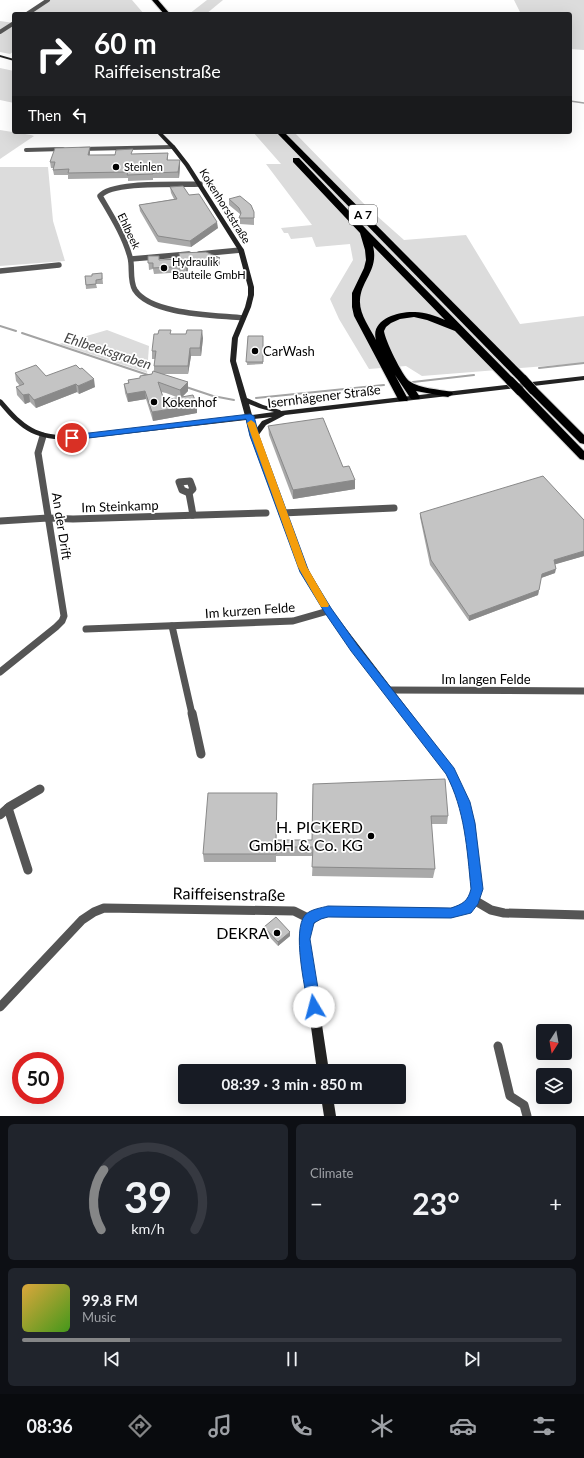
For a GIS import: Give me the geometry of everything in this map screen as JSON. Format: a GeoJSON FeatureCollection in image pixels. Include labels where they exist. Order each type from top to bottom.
{"type":"FeatureCollection","features":[{"type":"Feature","properties":{"kind":"highway"},"geometry":{"type":"LineString","coordinates":[[146,0],[157,12]]}},
{"type":"Feature","properties":{"kind":"highway"},"geometry":{"type":"LineString","coordinates":[[155,0],[165,12]]}},
{"type":"Feature","properties":{"kind":"highway","name":"A 7"},"geometry":{"type":"LineString","coordinates":[[277,135],[364,232],[464,332],[584,457]]}},
{"type":"Feature","properties":{"kind":"highway","name":"A 7"},"geometry":{"type":"LineString","coordinates":[[277,135],[584,441]]}},
{"type":"Feature","properties":{"kind":"highway"},"geometry":{"type":"LineString","coordinates":[[364,232],[369,250],[370,262],[356,294],[355,305],[359,316],[403,398]]}},
{"type":"Feature","properties":{"kind":"highway"},"geometry":{"type":"LineString","coordinates":[[415,397],[380,336],[381,327],[385,323],[402,315],[420,315],[438,319],[464,332]]}},
{"type":"Feature","properties":{"kind":"highway"},"geometry":{"type":"LineString","coordinates":[[406,383],[423,390],[448,394]]}},
{"type":"Feature","properties":{"kind":"main road"},"geometry":{"type":"LineString","coordinates":[[0,56],[12,59]]}},
{"type":"Feature","properties":{"kind":"main road","name":"Kokenhorststraße"},"geometry":{"type":"LineString","coordinates":[[160,134],[173,147],[200,184],[241,250],[251,287],[250,300],[234,338],[234,367],[250,416],[254,436],[305,572],[328,611],[450,771],[458,785],[470,823],[477,889],[474,900]]}},
{"type":"Feature","properties":{"kind":"main road","name":"Isernhägener Straße"},"geometry":{"type":"LineString","coordinates":[[43,436],[72,438],[403,398],[584,378]]}},
{"type":"Feature","properties":{"kind":"main road"},"geometry":{"type":"LineString","coordinates":[[245,400],[261,407],[287,412]]}},
{"type":"Feature","properties":{"kind":"main road"},"geometry":{"type":"LineString","coordinates":[[0,401],[26,429],[43,436]]}},
{"type":"Feature","properties":{"kind":"main road"},"geometry":{"type":"LineString","coordinates":[[254,436],[264,424],[287,412]]}},
{"type":"Feature","properties":{"kind":"main road"},"geometry":{"type":"LineString","coordinates":[[322,1064],[304,939],[310,919],[318,914],[328,912],[451,913],[466,909],[474,900]]}},
{"type":"Feature","properties":{"kind":"main road"},"geometry":{"type":"LineString","coordinates":[[328,1104],[330,1116]]}},
{"type":"Feature","properties":{"kind":"street"},"geometry":{"type":"LineString","coordinates":[[30,12],[48,0]]}},
{"type":"Feature","properties":{"kind":"street"},"geometry":{"type":"LineString","coordinates":[[0,32],[12,24]]}},
{"type":"Feature","properties":{"kind":"street"},"geometry":{"type":"LineString","coordinates":[[74,149],[173,147]]}},
{"type":"Feature","properties":{"kind":"street"},"geometry":{"type":"LineString","coordinates":[[26,150],[66,149]]}},
{"type":"Feature","properties":{"kind":"street","name":"Ehlbeek"},"geometry":{"type":"LineString","coordinates":[[200,184],[141,185],[115,188],[103,192],[100,196],[120,233],[131,259],[134,288],[144,300],[155,305],[171,309],[243,318]]}},
{"type":"Feature","properties":{"kind":"street"},"geometry":{"type":"LineString","coordinates":[[131,259],[241,250]]}},
{"type":"Feature","properties":{"kind":"street"},"geometry":{"type":"LineString","coordinates":[[0,270],[59,265]]}},
{"type":"Feature","properties":{"kind":"street","name":"An der Drift"},"geometry":{"type":"LineString","coordinates":[[0,672],[62,621],[64,616],[38,453],[43,436]]}},
{"type":"Feature","properties":{"kind":"street"},"geometry":{"type":"LineString","coordinates":[[189,493],[193,515]]}},
{"type":"Feature","properties":{"kind":"street"},"geometry":{"type":"LineString","coordinates":[[282,513],[394,508]]}},
{"type":"Feature","properties":{"kind":"street","name":"Im Steinkamp"},"geometry":{"type":"LineString","coordinates":[[0,521],[48,518],[73,519],[266,513]]}},
{"type":"Feature","properties":{"kind":"street","name":"Im kurzen Felde"},"geometry":{"type":"LineString","coordinates":[[86,628],[293,621],[328,611]]}},
{"type":"Feature","properties":{"kind":"street"},"geometry":{"type":"LineString","coordinates":[[172,626],[201,754]]}},
{"type":"Feature","properties":{"kind":"street","name":"Im langen Felde"},"geometry":{"type":"LineString","coordinates":[[388,690],[584,691]]}},
{"type":"Feature","properties":{"kind":"street"},"geometry":{"type":"LineString","coordinates":[[0,815],[8,808],[40,789]]}},
{"type":"Feature","properties":{"kind":"street"},"geometry":{"type":"LineString","coordinates":[[8,808],[28,870]]}},
{"type":"Feature","properties":{"kind":"street"},"geometry":{"type":"LineString","coordinates":[[474,900],[491,910],[504,913],[584,915]]}},
{"type":"Feature","properties":{"kind":"street","name":"Raiffeisenstraße"},"geometry":{"type":"LineString","coordinates":[[0,1007],[82,920],[94,912],[104,908],[294,911],[310,919]]}},
{"type":"Feature","properties":{"kind":"street"},"geometry":{"type":"LineString","coordinates":[[498,1046],[510,1096],[524,1105],[527,1116]]}},
{"type":"Feature","properties":{"kind":"shaded area"},"geometry":{"type":"Polygon","coordinates":[[[49,0],[132,0],[142,12],[30,12],[49,0]]]}},
{"type":"Feature","properties":{"kind":"shaded area"},"geometry":{"type":"Polygon","coordinates":[[[207,0],[223,0],[208,12],[192,12],[207,0]]]}},
{"type":"Feature","properties":{"kind":"shaded area"},"geometry":{"type":"Polygon","coordinates":[[[514,0],[584,0],[584,50],[572,49],[572,12],[520,12],[514,0]]]}},
{"type":"Feature","properties":{"kind":"shaded area"},"geometry":{"type":"Polygon","coordinates":[[[0,21],[12,23],[12,52],[10,54],[0,52],[0,21]]]}},
{"type":"Feature","properties":{"kind":"shaded area"},"geometry":{"type":"Polygon","coordinates":[[[0,68],[12,71],[12,103],[0,100],[0,68]]]}},
{"type":"Feature","properties":{"kind":"shaded area"},"geometry":{"type":"Polygon","coordinates":[[[0,130],[12,132],[12,134],[34,136],[0,159],[0,130]]]}},
{"type":"Feature","properties":{"kind":"shaded area"},"geometry":{"type":"Polygon","coordinates":[[[255,134],[296,134],[368,208],[404,240],[466,235],[520,324],[584,316],[584,363],[422,376],[406,366],[369,369],[339,319],[330,299],[353,260],[350,244],[316,247],[312,237],[291,239],[288,233],[284,233],[281,228],[312,225],[266,164],[281,164],[255,134]]]}},
{"type":"Feature","properties":{"kind":"shaded area"},"geometry":{"type":"Polygon","coordinates":[[[0,167],[48,167],[53,221],[65,261],[0,266],[0,167]]]}},
{"type":"Feature","properties":{"kind":"shaded area"},"geometry":{"type":"Polygon","coordinates":[[[107,330],[149,346],[147,373],[59,344],[107,330]]]}},
{"type":"Feature","properties":{"kind":"building","name":"Steinlen"},"geometry":{"type":"Polygon","coordinates":[[[90,147],[88,155],[115,155],[116,150],[133,149],[131,154],[168,153],[167,160],[180,160],[178,172],[127,175],[128,172],[68,173],[69,169],[53,170],[55,162],[50,162],[55,148],[90,147]]]}},
{"type":"Feature","properties":{"kind":"building"},"geometry":{"type":"Polygon","coordinates":[[[183,186],[189,195],[199,194],[217,222],[190,241],[158,236],[139,205],[177,199],[170,187],[183,186]]]}},
{"type":"Feature","properties":{"kind":"building"},"geometry":{"type":"Polygon","coordinates":[[[240,196],[251,205],[254,212],[254,218],[239,218],[241,213],[239,208],[229,199],[240,196]]]}},
{"type":"Feature","properties":{"kind":"building"},"geometry":{"type":"Polygon","coordinates":[[[206,252],[220,258],[187,261],[188,265],[186,266],[153,268],[153,263],[148,263],[148,256],[159,256],[159,260],[180,259],[179,253],[206,252]]]}},
{"type":"Feature","properties":{"kind":"building"},"geometry":{"type":"Polygon","coordinates":[[[102,273],[102,279],[96,280],[96,284],[86,285],[85,276],[92,276],[92,274],[102,273]]]}},
{"type":"Feature","properties":{"kind":"building"},"geometry":{"type":"Polygon","coordinates":[[[159,330],[171,330],[170,334],[186,334],[187,330],[202,330],[200,348],[190,348],[188,366],[154,366],[156,351],[152,351],[154,334],[158,334],[159,330]]]}},
{"type":"Feature","properties":{"kind":"building","name":"CarWash"},"geometry":{"type":"Polygon","coordinates":[[[248,336],[263,336],[263,362],[246,362],[248,336]]]}},
{"type":"Feature","properties":{"kind":"building"},"geometry":{"type":"Polygon","coordinates":[[[36,365],[46,376],[76,365],[80,369],[82,368],[94,379],[78,386],[76,384],[34,400],[29,394],[23,395],[16,387],[24,384],[15,373],[36,365]]]}},
{"type":"Feature","properties":{"kind":"building"},"geometry":{"type":"Polygon","coordinates":[[[153,371],[188,382],[180,390],[158,382],[164,400],[193,395],[197,405],[152,412],[145,391],[127,394],[124,384],[129,383],[128,380],[152,374],[153,371]]]}},
{"type":"Feature","properties":{"kind":"building"},"geometry":{"type":"Polygon","coordinates":[[[323,418],[343,467],[349,466],[355,480],[293,490],[268,426],[323,418]]]}},
{"type":"Feature","properties":{"kind":"building"},"geometry":{"type":"Polygon","coordinates":[[[543,476],[584,520],[584,551],[554,560],[556,569],[542,574],[539,590],[469,616],[431,560],[420,513],[543,476]]]}},
{"type":"Feature","properties":{"kind":"building","name":"H. PICKERD GmbH & Co. KG"},"geometry":{"type":"Polygon","coordinates":[[[445,779],[448,816],[431,816],[435,869],[312,867],[313,847],[276,847],[276,854],[203,854],[208,793],[277,793],[276,840],[312,840],[313,784],[445,779]]]}},
{"type":"Feature","properties":{"kind":"building","name":"DEKRA"},"geometry":{"type":"Polygon","coordinates":[[[276,917],[290,932],[278,942],[264,927],[276,917]]]}},
{"type":"Feature","properties":{"kind":"waterway"},"geometry":{"type":"LineString","coordinates":[[572,101],[584,103]]}},
{"type":"Feature","properties":{"kind":"waterway","name":"Ehlbeeksgraben"},"geometry":{"type":"LineString","coordinates":[[0,326],[16,331]]}},
{"type":"Feature","properties":{"kind":"waterway","name":"Ehlbeeksgraben"},"geometry":{"type":"LineString","coordinates":[[22,333],[151,376]]}},
{"type":"Feature","properties":{"kind":"waterway","name":"Ehlbeeksgraben"},"geometry":{"type":"LineString","coordinates":[[539,368],[584,363]]}},
{"type":"Feature","properties":{"kind":"waterway","name":"Ehlbeeksgraben"},"geometry":{"type":"LineString","coordinates":[[413,382],[474,375]]}},
{"type":"Feature","properties":{"kind":"waterway","name":"Ehlbeeksgraben"},"geometry":{"type":"LineString","coordinates":[[256,398],[384,385]]}},
{"type":"Feature","properties":{"kind":"waterway","name":"Ehlbeeksgraben"},"geometry":{"type":"LineString","coordinates":[[186,387],[213,396],[234,400]]}},
{"type":"Feature","properties":{"kind":"slow traffic"},"geometry":{"type":"LineString","coordinates":[[251,423],[254,436],[305,572],[324,605]]}},
{"type":"Feature","properties":{"kind":"place","name":"Steinlen"},"geometry":{"type":"Point","coordinates":[116,167]}},
{"type":"Feature","properties":{"kind":"place","name":"Hydraulik Bauteile GmbH"},"geometry":{"type":"Point","coordinates":[164,268]}},
{"type":"Feature","properties":{"kind":"place","name":"CarWash"},"geometry":{"type":"Point","coordinates":[255,351]}},
{"type":"Feature","properties":{"kind":"place","name":"Kokenhof"},"geometry":{"type":"Point","coordinates":[154,402]}},
{"type":"Feature","properties":{"kind":"place","name":"H. PICKERD GmbH & Co. KG"},"geometry":{"type":"Point","coordinates":[371,836]}},
{"type":"Feature","properties":{"kind":"place","name":"DEKRA"},"geometry":{"type":"Point","coordinates":[277,933]}},
{"type":"Feature","properties":{"kind":"route"},"geometry":{"type":"LineString","coordinates":[[72,438],[250,416],[254,436],[305,572],[328,611],[355,648],[426,738],[450,771],[458,785],[470,823],[477,889],[474,900],[466,909],[451,913],[328,912],[318,914],[310,919],[304,939],[314,1007]]}}]}
